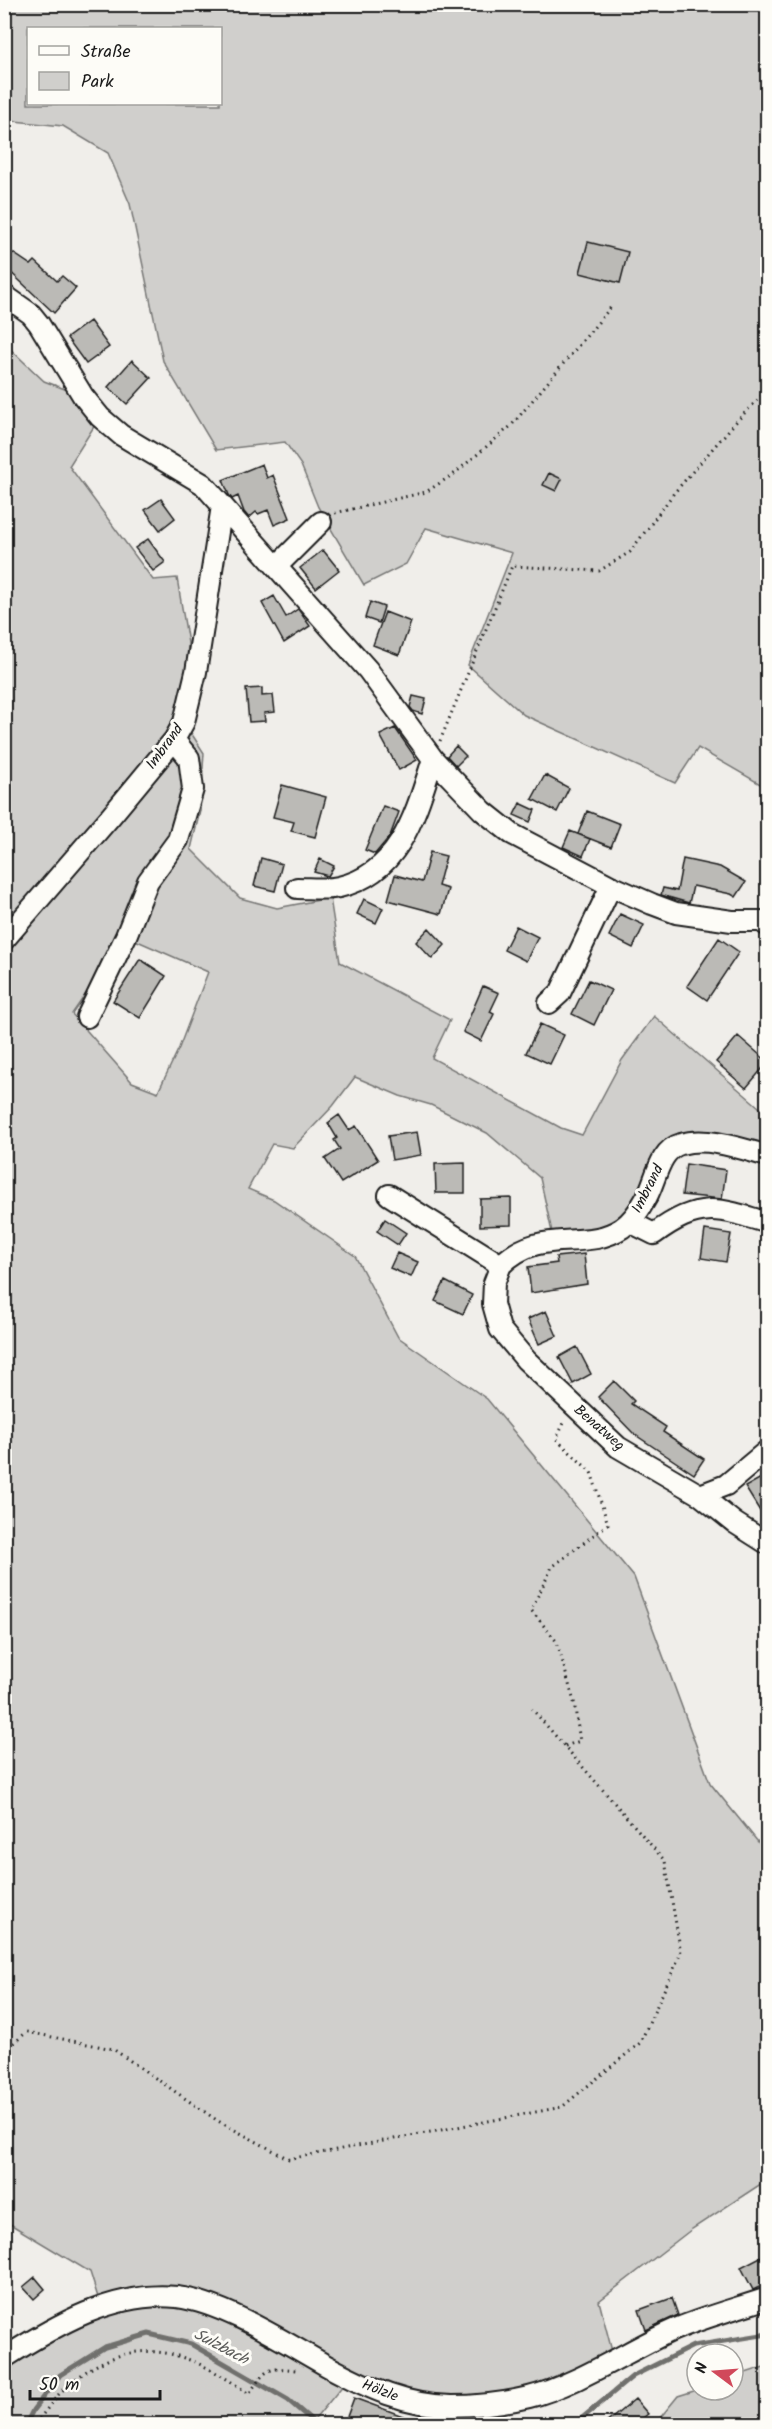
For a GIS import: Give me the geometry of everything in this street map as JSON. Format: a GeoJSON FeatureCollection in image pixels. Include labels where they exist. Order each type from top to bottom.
{"type":"FeatureCollection","features":[{"type":"Feature","properties":{"kind":"street"},"geometry":{"type":"LineString","coordinates":[[4,295],[31,314],[39,324],[83,396],[100,417],[121,435],[202,484],[368,670],[433,759],[483,811],[513,834],[611,886],[676,913],[732,921],[761,921],[768,926]]}},
{"type":"Feature","properties":{"kind":"street","name":"Imbrand"},"geometry":{"type":"LineString","coordinates":[[4,940],[174,740],[184,722],[191,697],[222,506]]}},
{"type":"Feature","properties":{"kind":"street"},"geometry":{"type":"LineString","coordinates":[[277,566],[321,522]]}},
{"type":"Feature","properties":{"kind":"street"},"geometry":{"type":"LineString","coordinates":[[87,1017],[126,936],[148,881],[178,840],[193,789],[189,758],[174,740]]}},
{"type":"Feature","properties":{"kind":"street"},"geometry":{"type":"LineString","coordinates":[[297,888],[337,888],[366,878],[384,864],[416,815],[433,759]]}},
{"type":"Feature","properties":{"kind":"street"},"geometry":{"type":"LineString","coordinates":[[549,1003],[560,993],[611,886]]}},
{"type":"Feature","properties":{"kind":"street","name":"Imbrand"},"geometry":{"type":"LineString","coordinates":[[630,1222],[646,1199],[666,1154],[679,1144],[700,1141],[768,1156]]}},
{"type":"Feature","properties":{"kind":"street"},"geometry":{"type":"LineString","coordinates":[[389,1195],[501,1265],[512,1254],[530,1245],[602,1237],[630,1222],[654,1234],[670,1222],[696,1210],[730,1211],[768,1223]]}},
{"type":"Feature","properties":{"kind":"street","name":"Benatweg"},"geometry":{"type":"LineString","coordinates":[[501,1265],[494,1283],[493,1304],[500,1329],[526,1360],[618,1447],[700,1495],[735,1523],[768,1545]]}},
{"type":"Feature","properties":{"kind":"street"},"geometry":{"type":"LineString","coordinates":[[700,1495],[726,1485],[768,1450]]}},
{"type":"Feature","properties":{"kind":"street","name":"Hölzle"},"geometry":{"type":"LineString","coordinates":[[4,2358],[69,2321],[101,2307],[141,2298],[177,2297],[217,2308],[380,2393],[414,2403],[451,2406],[490,2404],[530,2397],[549,2390],[670,2332],[768,2298]]}},
{"type":"Feature","properties":{"kind":"path"},"geometry":{"type":"LineString","coordinates":[[321,522],[335,513],[426,492],[454,474],[511,426],[611,308]]}},
{"type":"Feature","properties":{"kind":"path"},"geometry":{"type":"LineString","coordinates":[[433,759],[512,566],[599,571],[630,552],[674,493],[768,389]]}},
{"type":"Feature","properties":{"kind":"path"},"geometry":{"type":"LineString","coordinates":[[565,1746],[580,1741],[574,1702],[557,1642],[531,1610],[552,1567],[608,1524],[591,1472],[556,1439],[573,1406]]}},
{"type":"Feature","properties":{"kind":"path"},"geometry":{"type":"LineString","coordinates":[[4,2050],[27,2032],[113,2049],[218,2121],[289,2159],[562,2107],[640,2043],[681,1953],[665,1861],[532,1709]]}},
{"type":"Feature","properties":{"kind":"path"},"geometry":{"type":"LineString","coordinates":[[38,2424],[38,2420],[63,2390],[76,2379],[100,2363],[124,2354],[152,2351],[184,2357],[217,2371],[249,2394],[265,2372]]}},
{"type":"Feature","properties":{"kind":"green space"},"geometry":{"type":"Polygon","coordinates":[[[4,5],[767,5],[767,788],[698,748],[675,783],[524,715],[468,665],[512,553],[426,528],[406,564],[364,585],[318,507],[301,465],[285,442],[216,450],[163,361],[130,204],[108,153],[63,126],[14,121],[5,116],[4,5]]]}},
{"type":"Feature","properties":{"kind":"green space"},"geometry":{"type":"Polygon","coordinates":[[[4,343],[44,381],[83,396],[100,417],[69,466],[153,580],[177,578],[188,643],[184,722],[204,753],[200,811],[191,849],[240,898],[277,908],[330,898],[340,962],[450,1020],[432,1058],[561,1128],[582,1135],[622,1060],[654,1016],[767,1114],[767,1156],[679,1144],[630,1222],[554,1241],[540,1178],[487,1133],[431,1105],[400,1096],[355,1077],[333,1106],[293,1148],[272,1144],[248,1189],[274,1200],[355,1256],[398,1337],[487,1399],[634,1577],[710,1783],[767,1853],[767,2180],[692,2229],[599,2301],[614,2359],[559,2386],[451,2406],[349,2378],[311,2424],[5,2424],[5,2358],[101,2307],[90,2272],[5,2221],[4,343]],[[126,936],[72,1014],[132,1082],[158,1092],[179,1048],[208,972],[126,936]]]}},
{"type":"Feature","properties":{"kind":"green space"},"geometry":{"type":"Polygon","coordinates":[[[767,2366],[767,2424],[655,2424],[678,2396],[685,2394],[685,2402],[745,2402],[745,2373],[767,2366]]]}},
{"type":"Feature","properties":{"kind":"building"},"geometry":{"type":"Polygon","coordinates":[[[588,242],[628,252],[620,283],[580,273],[588,242]]]}},
{"type":"Feature","properties":{"kind":"building"},"geometry":{"type":"Polygon","coordinates":[[[4,247],[31,265],[35,261],[57,281],[62,276],[76,288],[54,313],[4,266],[4,247]]]}},
{"type":"Feature","properties":{"kind":"building"},"geometry":{"type":"Polygon","coordinates":[[[90,321],[109,347],[86,364],[67,338],[90,321]]]}},
{"type":"Feature","properties":{"kind":"building"},"geometry":{"type":"Polygon","coordinates":[[[132,360],[151,378],[127,404],[108,387],[132,360]]]}},
{"type":"Feature","properties":{"kind":"building"},"geometry":{"type":"Polygon","coordinates":[[[262,464],[267,478],[273,475],[290,518],[274,525],[268,510],[258,514],[256,512],[249,518],[238,496],[232,499],[229,495],[223,480],[262,464]]]}},
{"type":"Feature","properties":{"kind":"building"},"geometry":{"type":"Polygon","coordinates":[[[549,473],[562,479],[556,491],[543,485],[549,473]]]}},
{"type":"Feature","properties":{"kind":"building"},"geometry":{"type":"Polygon","coordinates":[[[161,499],[175,518],[160,530],[145,510],[161,499]]]}},
{"type":"Feature","properties":{"kind":"building"},"geometry":{"type":"Polygon","coordinates":[[[148,539],[165,562],[153,571],[135,548],[148,539]]]}},
{"type":"Feature","properties":{"kind":"building"},"geometry":{"type":"Polygon","coordinates":[[[323,550],[339,570],[316,588],[300,568],[323,550]]]}},
{"type":"Feature","properties":{"kind":"building"},"geometry":{"type":"Polygon","coordinates":[[[274,596],[286,617],[298,609],[310,626],[284,643],[262,603],[274,596]]]}},
{"type":"Feature","properties":{"kind":"building"},"geometry":{"type":"Polygon","coordinates":[[[370,602],[384,607],[379,623],[365,618],[370,602]]]}},
{"type":"Feature","properties":{"kind":"building"},"geometry":{"type":"Polygon","coordinates":[[[385,612],[411,622],[399,655],[373,645],[385,612]]]}},
{"type":"Feature","properties":{"kind":"building"},"geometry":{"type":"Polygon","coordinates":[[[262,688],[262,696],[273,695],[275,712],[264,713],[265,721],[249,722],[246,689],[262,688]]]}},
{"type":"Feature","properties":{"kind":"building"},"geometry":{"type":"Polygon","coordinates":[[[413,696],[426,699],[422,714],[413,711],[410,707],[413,696]]]}},
{"type":"Feature","properties":{"kind":"building"},"geometry":{"type":"Polygon","coordinates":[[[395,728],[417,760],[399,770],[380,735],[395,728]]]}},
{"type":"Feature","properties":{"kind":"building"},"geometry":{"type":"Polygon","coordinates":[[[456,746],[466,756],[456,766],[447,756],[456,746]]]}},
{"type":"Feature","properties":{"kind":"building"},"geometry":{"type":"Polygon","coordinates":[[[545,775],[569,788],[557,812],[532,799],[545,775]]]}},
{"type":"Feature","properties":{"kind":"building"},"geometry":{"type":"Polygon","coordinates":[[[282,785],[326,797],[315,837],[291,831],[294,822],[273,817],[282,785]]]}},
{"type":"Feature","properties":{"kind":"building"},"geometry":{"type":"Polygon","coordinates":[[[520,803],[535,810],[530,822],[514,815],[520,803]]]}},
{"type":"Feature","properties":{"kind":"building"},"geometry":{"type":"Polygon","coordinates":[[[383,806],[399,812],[390,836],[375,854],[365,850],[383,806]]]}},
{"type":"Feature","properties":{"kind":"building"},"geometry":{"type":"Polygon","coordinates":[[[587,811],[620,824],[611,847],[578,834],[587,811]]]}},
{"type":"Feature","properties":{"kind":"building"},"geometry":{"type":"Polygon","coordinates":[[[570,831],[590,839],[583,856],[563,847],[570,831]]]}},
{"type":"Feature","properties":{"kind":"building"},"geometry":{"type":"Polygon","coordinates":[[[430,852],[446,856],[438,886],[448,889],[441,914],[388,900],[395,875],[422,882],[430,852]]]}},
{"type":"Feature","properties":{"kind":"building"},"geometry":{"type":"Polygon","coordinates":[[[261,858],[282,864],[275,891],[254,886],[261,858]]]}},
{"type":"Feature","properties":{"kind":"building"},"geometry":{"type":"Polygon","coordinates":[[[320,859],[334,866],[328,876],[314,872],[320,859]]]}},
{"type":"Feature","properties":{"kind":"building"},"geometry":{"type":"Polygon","coordinates":[[[683,859],[720,867],[746,882],[736,897],[693,886],[689,903],[661,895],[663,888],[677,891],[683,859]]]}},
{"type":"Feature","properties":{"kind":"building"},"geometry":{"type":"Polygon","coordinates":[[[364,899],[383,908],[376,923],[357,914],[364,899]]]}},
{"type":"Feature","properties":{"kind":"building"},"geometry":{"type":"Polygon","coordinates":[[[620,914],[644,925],[633,948],[609,936],[620,914]]]}},
{"type":"Feature","properties":{"kind":"building"},"geometry":{"type":"Polygon","coordinates":[[[516,926],[538,937],[526,961],[504,950],[516,926]]]}},
{"type":"Feature","properties":{"kind":"building"},"geometry":{"type":"Polygon","coordinates":[[[429,928],[445,945],[432,959],[416,942],[429,928]]]}},
{"type":"Feature","properties":{"kind":"building"},"geometry":{"type":"Polygon","coordinates":[[[719,938],[739,952],[707,1000],[687,986],[719,938]]]}},
{"type":"Feature","properties":{"kind":"building"},"geometry":{"type":"Polygon","coordinates":[[[140,959],[166,976],[140,1018],[113,1001],[140,959]]]}},
{"type":"Feature","properties":{"kind":"building"},"geometry":{"type":"Polygon","coordinates":[[[589,980],[611,990],[594,1025],[572,1014],[589,980]]]}},
{"type":"Feature","properties":{"kind":"building"},"geometry":{"type":"Polygon","coordinates":[[[483,986],[499,993],[490,1012],[494,1014],[481,1041],[463,1032],[483,986]]]}},
{"type":"Feature","properties":{"kind":"building"},"geometry":{"type":"Polygon","coordinates":[[[540,1024],[564,1035],[550,1064],[526,1053],[540,1024]]]}},
{"type":"Feature","properties":{"kind":"building"},"geometry":{"type":"Polygon","coordinates":[[[738,1036],[768,1062],[746,1088],[716,1062],[738,1036]]]}},
{"type":"Feature","properties":{"kind":"building"},"geometry":{"type":"Polygon","coordinates":[[[339,1115],[349,1130],[356,1126],[378,1160],[341,1183],[325,1159],[340,1149],[334,1140],[337,1138],[328,1123],[339,1115]]]}},
{"type":"Feature","properties":{"kind":"building"},"geometry":{"type":"Polygon","coordinates":[[[417,1132],[421,1155],[392,1160],[388,1136],[417,1132]]]}},
{"type":"Feature","properties":{"kind":"building"},"geometry":{"type":"Polygon","coordinates":[[[465,1163],[465,1193],[436,1193],[435,1164],[465,1163]]]}},
{"type":"Feature","properties":{"kind":"building"},"geometry":{"type":"Polygon","coordinates":[[[686,1164],[726,1170],[722,1199],[682,1195],[686,1164]]]}},
{"type":"Feature","properties":{"kind":"building"},"geometry":{"type":"Polygon","coordinates":[[[511,1198],[511,1225],[480,1226],[480,1199],[511,1198]]]}},
{"type":"Feature","properties":{"kind":"building"},"geometry":{"type":"Polygon","coordinates":[[[385,1219],[406,1233],[398,1245],[377,1231],[385,1219]]]}},
{"type":"Feature","properties":{"kind":"building"},"geometry":{"type":"Polygon","coordinates":[[[705,1230],[731,1234],[726,1262],[701,1258],[705,1230]]]}},
{"type":"Feature","properties":{"kind":"building"},"geometry":{"type":"Polygon","coordinates":[[[397,1253],[418,1262],[411,1277],[390,1268],[397,1253]]]}},
{"type":"Feature","properties":{"kind":"building"},"geometry":{"type":"Polygon","coordinates":[[[584,1254],[587,1284],[531,1293],[528,1267],[557,1263],[556,1257],[584,1254]]]}},
{"type":"Feature","properties":{"kind":"building"},"geometry":{"type":"Polygon","coordinates":[[[445,1281],[472,1295],[463,1314],[435,1301],[445,1281]]]}},
{"type":"Feature","properties":{"kind":"building"},"geometry":{"type":"Polygon","coordinates":[[[546,1311],[557,1336],[539,1344],[528,1319],[546,1311]]]}},
{"type":"Feature","properties":{"kind":"building"},"geometry":{"type":"Polygon","coordinates":[[[577,1347],[591,1374],[573,1384],[559,1357],[577,1347]]]}},
{"type":"Feature","properties":{"kind":"building"},"geometry":{"type":"Polygon","coordinates":[[[614,1381],[634,1401],[631,1404],[666,1427],[663,1432],[704,1459],[694,1474],[634,1434],[598,1397],[614,1381]]]}},
{"type":"Feature","properties":{"kind":"building"},"geometry":{"type":"Polygon","coordinates":[[[768,1474],[768,1524],[745,1487],[768,1474]]]}},
{"type":"Feature","properties":{"kind":"building"},"geometry":{"type":"Polygon","coordinates":[[[768,2253],[768,2283],[753,2290],[741,2267],[768,2253]]]}},
{"type":"Feature","properties":{"kind":"building"},"geometry":{"type":"Polygon","coordinates":[[[35,2277],[45,2289],[34,2299],[23,2287],[35,2277]]]}},
{"type":"Feature","properties":{"kind":"building"},"geometry":{"type":"Polygon","coordinates":[[[672,2298],[678,2315],[646,2330],[639,2310],[672,2298]]]}},
{"type":"Feature","properties":{"kind":"building"},"geometry":{"type":"Polygon","coordinates":[[[354,2398],[422,2423],[353,2424],[345,2422],[354,2398]]]}},
{"type":"Feature","properties":{"kind":"building"},"geometry":{"type":"Polygon","coordinates":[[[635,2399],[648,2414],[635,2424],[605,2424],[635,2399]]]}},
{"type":"Feature","properties":{"kind":"waterway","name":"Sulzbach"},"geometry":{"type":"LineString","coordinates":[[26,2424],[33,2410],[60,2375],[105,2347],[149,2334],[191,2344],[288,2400],[316,2424]]}},
{"type":"Feature","properties":{"kind":"waterway","name":"Sulzbach"},"geometry":{"type":"LineString","coordinates":[[575,2424],[633,2376],[693,2346],[768,2334]]}}]}
